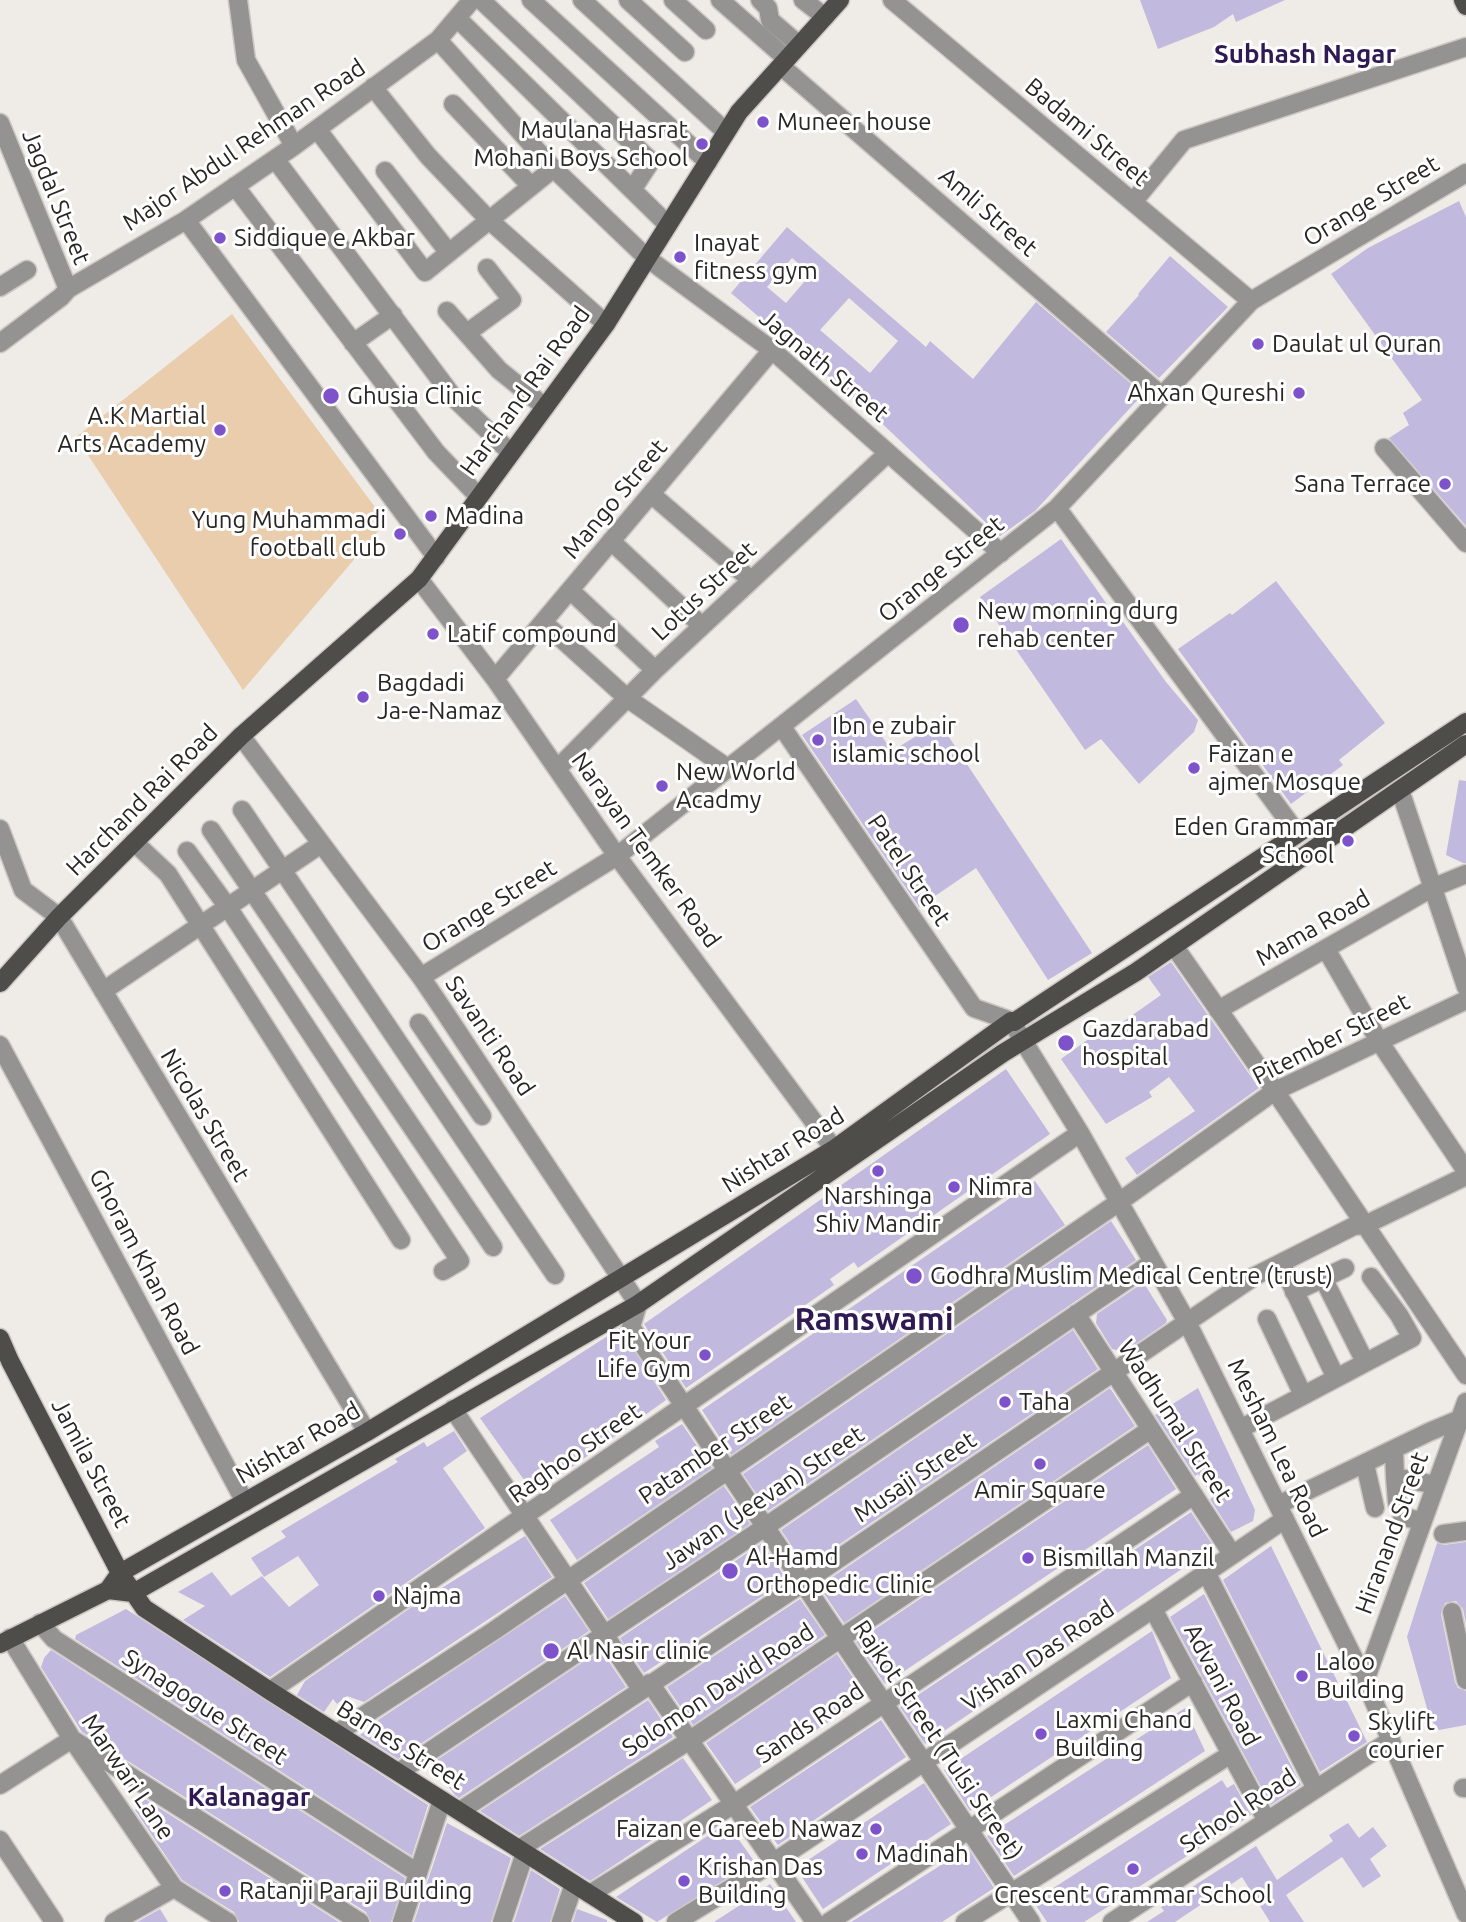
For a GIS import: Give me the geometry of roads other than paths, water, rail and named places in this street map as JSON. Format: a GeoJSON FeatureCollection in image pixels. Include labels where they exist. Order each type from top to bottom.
{"type":"FeatureCollection","features":[{"type":"Feature","properties":{"kind":"main road","name":"Harchand Rai Road"},"geometry":{"type":"LineString","coordinates":[[0,983],[59,917],[241,736],[419,579],[606,324],[739,113],[841,0]]}},
{"type":"Feature","properties":{"kind":"main road"},"geometry":{"type":"LineString","coordinates":[[1464,0],[1466,6]]}},
{"type":"Feature","properties":{"kind":"main road","name":"Nishtar Road"},"geometry":{"type":"LineString","coordinates":[[5,1641],[108,1590],[120,1573],[367,1432],[834,1149],[1012,1021],[1466,722]]}},
{"type":"Feature","properties":{"kind":"main road","name":"Nishtar Road"},"geometry":{"type":"LineString","coordinates":[[139,1601],[453,1409],[638,1304],[1003,1052],[1136,972],[1466,744]]}},
{"type":"Feature","properties":{"kind":"main road","name":"Jamila Street"},"geometry":{"type":"LineString","coordinates":[[2,1347],[120,1573],[139,1601]]}},
{"type":"Feature","properties":{"kind":"main road"},"geometry":{"type":"LineString","coordinates":[[108,1590],[139,1601]]}},
{"type":"Feature","properties":{"kind":"main road","name":"Barnes Street"},"geometry":{"type":"LineString","coordinates":[[139,1601],[270,1691],[590,1894],[624,1919]]}},
{"type":"Feature","properties":{"kind":"street"},"geometry":{"type":"LineString","coordinates":[[238,0],[246,60],[294,146]]}},
{"type":"Feature","properties":{"kind":"street","name":"Major Abdul Rehman Road"},"geometry":{"type":"LineString","coordinates":[[0,342],[68,289],[186,220],[294,146],[438,40],[472,0]]}},
{"type":"Feature","properties":{"kind":"street"},"geometry":{"type":"LineString","coordinates":[[481,0],[651,161],[632,190]]}},
{"type":"Feature","properties":{"kind":"street"},"geometry":{"type":"LineString","coordinates":[[531,0],[708,162]]}},
{"type":"Feature","properties":{"kind":"street"},"geometry":{"type":"LineString","coordinates":[[582,0],[726,132]]}},
{"type":"Feature","properties":{"kind":"street"},"geometry":{"type":"LineString","coordinates":[[628,0],[685,52]]}},
{"type":"Feature","properties":{"kind":"street"},"geometry":{"type":"LineString","coordinates":[[673,0],[706,30]]}},
{"type":"Feature","properties":{"kind":"street","name":"Amli Street"},"geometry":{"type":"LineString","coordinates":[[720,0],[784,62],[1162,396]]}},
{"type":"Feature","properties":{"kind":"street"},"geometry":{"type":"LineString","coordinates":[[803,0],[825,17]]}},
{"type":"Feature","properties":{"kind":"street","name":"Badami Street"},"geometry":{"type":"LineString","coordinates":[[892,0],[1251,301]]}},
{"type":"Feature","properties":{"kind":"street"},"geometry":{"type":"LineString","coordinates":[[768,3],[770,20],[799,45]]}},
{"type":"Feature","properties":{"kind":"street"},"geometry":{"type":"LineString","coordinates":[[457,18],[668,225]]}},
{"type":"Feature","properties":{"kind":"street","name":"Jagnath Street"},"geometry":{"type":"LineString","coordinates":[[438,40],[554,168],[647,258],[772,350],[1001,553]]}},
{"type":"Feature","properties":{"kind":"street"},"geometry":{"type":"LineString","coordinates":[[1133,202],[1184,140],[1466,47]]}},
{"type":"Feature","properties":{"kind":"street"},"geometry":{"type":"LineString","coordinates":[[373,87],[428,156],[489,220],[606,324]]}},
{"type":"Feature","properties":{"kind":"street"},"geometry":{"type":"LineString","coordinates":[[453,104],[531,186]]}},
{"type":"Feature","properties":{"kind":"street","name":"Jagdal Street"},"geometry":{"type":"LineString","coordinates":[[0,123],[68,289]]}},
{"type":"Feature","properties":{"kind":"street"},"geometry":{"type":"LineString","coordinates":[[317,129],[425,272],[554,168]]}},
{"type":"Feature","properties":{"kind":"street"},"geometry":{"type":"LineString","coordinates":[[275,159],[454,398],[511,453]]}},
{"type":"Feature","properties":{"kind":"street"},"geometry":{"type":"LineString","coordinates":[[384,171],[449,253]]}},
{"type":"Feature","properties":{"kind":"street","name":"Orange Street"},"geometry":{"type":"LineString","coordinates":[[421,977],[617,856],[1057,508],[1251,301],[1466,173]]}},
{"type":"Feature","properties":{"kind":"street"},"geometry":{"type":"LineString","coordinates":[[235,186],[436,453],[479,497]]}},
{"type":"Feature","properties":{"kind":"street"},"geometry":{"type":"LineString","coordinates":[[186,220],[436,557]]}},
{"type":"Feature","properties":{"kind":"street"},"geometry":{"type":"LineString","coordinates":[[467,333],[512,300],[487,268]]}},
{"type":"Feature","properties":{"kind":"street"},"geometry":{"type":"LineString","coordinates":[[0,287],[27,270]]}},
{"type":"Feature","properties":{"kind":"street"},"geometry":{"type":"LineString","coordinates":[[447,311],[499,370],[545,407]]}},
{"type":"Feature","properties":{"kind":"street"},"geometry":{"type":"LineString","coordinates":[[353,343],[393,316]]}},
{"type":"Feature","properties":{"kind":"street","name":"Mango Street"},"geometry":{"type":"LineString","coordinates":[[495,679],[772,350]]}},
{"type":"Feature","properties":{"kind":"street"},"geometry":{"type":"LineString","coordinates":[[1384,448],[1465,539]]}},
{"type":"Feature","properties":{"kind":"street","name":"Lotus Street"},"geometry":{"type":"LineString","coordinates":[[557,769],[655,670],[888,453]]}},
{"type":"Feature","properties":{"kind":"street"},"geometry":{"type":"LineString","coordinates":[[651,494],[751,580]]}},
{"type":"Feature","properties":{"kind":"street"},"geometry":{"type":"LineString","coordinates":[[1057,508],[1297,833]]}},
{"type":"Feature","properties":{"kind":"street"},"geometry":{"type":"LineString","coordinates":[[611,541],[702,626]]}},
{"type":"Feature","properties":{"kind":"street","name":"Narayan Temker Road"},"geometry":{"type":"LineString","coordinates":[[419,579],[495,679],[617,856],[834,1149]]}},
{"type":"Feature","properties":{"kind":"street"},"geometry":{"type":"LineString","coordinates":[[570,590],[655,670]]}},
{"type":"Feature","properties":{"kind":"street"},"geometry":{"type":"LineString","coordinates":[[543,622],[627,698],[729,769]]}},
{"type":"Feature","properties":{"kind":"street","name":"Patel Street"},"geometry":{"type":"LineString","coordinates":[[782,727],[974,1008],[1012,1021]]}},
{"type":"Feature","properties":{"kind":"street","name":"Savanti Road"},"geometry":{"type":"LineString","coordinates":[[241,736],[421,977],[638,1304]]}},
{"type":"Feature","properties":{"kind":"street"},"geometry":{"type":"LineString","coordinates":[[1399,790],[1465,983]]}},
{"type":"Feature","properties":{"kind":"street"},"geometry":{"type":"LineString","coordinates":[[242,810],[555,1275]]}},
{"type":"Feature","properties":{"kind":"street","name":"Nicolas Street"},"geometry":{"type":"LineString","coordinates":[[0,829],[23,890],[59,917],[367,1432]]}},
{"type":"Feature","properties":{"kind":"street"},"geometry":{"type":"LineString","coordinates":[[211,830],[493,1247]]}},
{"type":"Feature","properties":{"kind":"street"},"geometry":{"type":"LineString","coordinates":[[134,842],[168,874],[401,1240]]}},
{"type":"Feature","properties":{"kind":"street"},"geometry":{"type":"LineString","coordinates":[[103,991],[321,844]]}},
{"type":"Feature","properties":{"kind":"street"},"geometry":{"type":"LineString","coordinates":[[187,851],[227,906],[460,1261],[443,1271]]}},
{"type":"Feature","properties":{"kind":"street","name":"Mama Road"},"geometry":{"type":"LineString","coordinates":[[1218,1010],[1432,888],[1466,874]]}},
{"type":"Feature","properties":{"kind":"street"},"geometry":{"type":"LineString","coordinates":[[1174,946],[1466,1375]]}},
{"type":"Feature","properties":{"kind":"street"},"geometry":{"type":"LineString","coordinates":[[1326,949],[1379,1041],[1466,1171]]}},
{"type":"Feature","properties":{"kind":"street","name":"Pitember Street"},"geometry":{"type":"LineString","coordinates":[[1119,1202],[1275,1091],[1466,1000]]}},
{"type":"Feature","properties":{"kind":"street"},"geometry":{"type":"LineString","coordinates":[[396,1039],[442,1008]]}},
{"type":"Feature","properties":{"kind":"street","name":"Mesham Lea Road"},"geometry":{"type":"LineString","coordinates":[[1012,1021],[1080,1133],[1187,1321],[1365,1681],[1466,1914]]}},
{"type":"Feature","properties":{"kind":"street"},"geometry":{"type":"LineString","coordinates":[[419,1023],[482,1116]]}},
{"type":"Feature","properties":{"kind":"street","name":"Ghoram Khan Road"},"geometry":{"type":"LineString","coordinates":[[0,1045],[245,1502]]}},
{"type":"Feature","properties":{"kind":"street","name":"Raghoo Street"},"geometry":{"type":"LineString","coordinates":[[270,1691],[1080,1133]]}},
{"type":"Feature","properties":{"kind":"street","name":"Musaji Street"},"geometry":{"type":"LineString","coordinates":[[460,1811],[803,1583],[1255,1276],[1354,1226],[1365,1226],[1466,1176]]}},
{"type":"Feature","properties":{"kind":"street","name":"Patamber Street"},"geometry":{"type":"LineString","coordinates":[[337,1733],[568,1580],[1119,1202]]}},
{"type":"Feature","properties":{"kind":"street","name":"Jawan (Jeevan) Street"},"geometry":{"type":"LineString","coordinates":[[399,1772],[765,1527],[1153,1262]]}},
{"type":"Feature","properties":{"kind":"street"},"geometry":{"type":"LineString","coordinates":[[1281,1263],[1336,1378]]}},
{"type":"Feature","properties":{"kind":"street"},"geometry":{"type":"LineString","coordinates":[[1294,1292],[1345,1268]]}},
{"type":"Feature","properties":{"kind":"street"},"geometry":{"type":"LineString","coordinates":[[1240,1429],[1412,1338],[1371,1277]]}},
{"type":"Feature","properties":{"kind":"street"},"geometry":{"type":"LineString","coordinates":[[1323,1278],[1365,1362]]}},
{"type":"Feature","properties":{"kind":"street","name":"Rajkot Street (Tulsi Street)"},"geometry":{"type":"LineString","coordinates":[[638,1304],[631,1327],[1031,1922]]}},
{"type":"Feature","properties":{"kind":"street","name":"Wadhumal Street"},"geometry":{"type":"LineString","coordinates":[[1076,1314],[1232,1554]]}},
{"type":"Feature","properties":{"kind":"street"},"geometry":{"type":"LineString","coordinates":[[1268,1320],[1303,1395]]}},
{"type":"Feature","properties":{"kind":"street"},"geometry":{"type":"LineString","coordinates":[[453,1409],[605,1635],[690,1740],[815,1922]]}},
{"type":"Feature","properties":{"kind":"street","name":"Vishan Das Road"},"geometry":{"type":"LineString","coordinates":[[676,1922],[774,1862],[1153,1609],[1232,1554],[1281,1512],[1463,1411]]}},
{"type":"Feature","properties":{"kind":"street","name":"Hiranand Street"},"geometry":{"type":"LineString","coordinates":[[1365,1681],[1463,1411]]}},
{"type":"Feature","properties":{"kind":"street","name":"Solomon David Road"},"geometry":{"type":"LineString","coordinates":[[522,1851],[1151,1429]]}},
{"type":"Feature","properties":{"kind":"street"},"geometry":{"type":"LineString","coordinates":[[1394,1450],[1397,1502],[1404,1517],[1422,1521]]}},
{"type":"Feature","properties":{"kind":"street"},"geometry":{"type":"LineString","coordinates":[[1365,1464],[1376,1508]]}},
{"type":"Feature","properties":{"kind":"street"},"geometry":{"type":"LineString","coordinates":[[1395,1477],[1436,1485]]}},
{"type":"Feature","properties":{"kind":"street","name":"Sands Road"},"geometry":{"type":"LineString","coordinates":[[590,1894],[734,1804],[1194,1495]]}},
{"type":"Feature","properties":{"kind":"street"},"geometry":{"type":"LineString","coordinates":[[1443,1534],[1466,1531]]}},
{"type":"Feature","properties":{"kind":"street"},"geometry":{"type":"LineString","coordinates":[[1206,1572],[1316,1789]]}},
{"type":"Feature","properties":{"kind":"street","name":"Advani Road"},"geometry":{"type":"LineString","coordinates":[[1153,1609],[1267,1821]]}},
{"type":"Feature","properties":{"kind":"street"},"geometry":{"type":"LineString","coordinates":[[1452,1612],[1466,1680]]}},
{"type":"Feature","properties":{"kind":"street","name":"Synagogue Street"},"geometry":{"type":"LineString","coordinates":[[40,1623],[54,1639],[418,1873]]}},
{"type":"Feature","properties":{"kind":"street","name":"Marwari Lane"},"geometry":{"type":"LineString","coordinates":[[5,1641],[174,1888],[228,1922]]}},
{"type":"Feature","properties":{"kind":"street"},"geometry":{"type":"LineString","coordinates":[[829,1922],[1193,1682]]}},
{"type":"Feature","properties":{"kind":"street"},"geometry":{"type":"LineString","coordinates":[[0,1786],[72,1739],[360,1922]]}},
{"type":"Feature","properties":{"kind":"street","name":"School Road"},"geometry":{"type":"LineString","coordinates":[[1112,1922],[1391,1740]]}},
{"type":"Feature","properties":{"kind":"street"},"geometry":{"type":"LineString","coordinates":[[965,1922],[1231,1754]]}},
{"type":"Feature","properties":{"kind":"street"},"geometry":{"type":"LineString","coordinates":[[402,1922],[442,1800]]}},
{"type":"Feature","properties":{"kind":"street"},"geometry":{"type":"LineString","coordinates":[[0,1840],[54,1922]]}},
{"type":"Feature","properties":{"kind":"street"},"geometry":{"type":"LineString","coordinates":[[502,1922],[522,1851]]}},
{"type":"Feature","properties":{"kind":"street"},"geometry":{"type":"LineString","coordinates":[[561,1922],[574,1884]]}},
{"type":"Feature","properties":{"kind":"street"},"geometry":{"type":"LineString","coordinates":[[114,1922],[174,1888]]}},
{"type":"Feature","properties":{"kind":"place","name":"Muneer house"},"geometry":{"type":"Point","coordinates":[763,122]}},
{"type":"Feature","properties":{"kind":"place","name":"Maulana Hasrat Mohani Boys School"},"geometry":{"type":"Point","coordinates":[702,144]}},
{"type":"Feature","properties":{"kind":"place","name":"Siddique e Akbar"},"geometry":{"type":"Point","coordinates":[220,238]}},
{"type":"Feature","properties":{"kind":"place","name":"Inayat fitness gym"},"geometry":{"type":"Point","coordinates":[680,257]}},
{"type":"Feature","properties":{"kind":"place","name":"Daulat ul Quran"},"geometry":{"type":"Point","coordinates":[1258,344]}},
{"type":"Feature","properties":{"kind":"place","name":"Ahxan Qureshi"},"geometry":{"type":"Point","coordinates":[1299,393]}},
{"type":"Feature","properties":{"kind":"place","name":"Ghusia Clinic"},"geometry":{"type":"Point","coordinates":[331,396]}},
{"type":"Feature","properties":{"kind":"place","name":"A.K Martial Arts Academy"},"geometry":{"type":"Point","coordinates":[220,430]}},
{"type":"Feature","properties":{"kind":"place","name":"Sana Terrace"},"geometry":{"type":"Point","coordinates":[1445,484]}},
{"type":"Feature","properties":{"kind":"place","name":"Madina"},"geometry":{"type":"Point","coordinates":[431,516]}},
{"type":"Feature","properties":{"kind":"place","name":"Yung Muhammadi football club"},"geometry":{"type":"Point","coordinates":[400,534]}},
{"type":"Feature","properties":{"kind":"place","name":"New morning durg rehab center"},"geometry":{"type":"Point","coordinates":[961,625]}},
{"type":"Feature","properties":{"kind":"place","name":"Latif compound"},"geometry":{"type":"Point","coordinates":[433,634]}},
{"type":"Feature","properties":{"kind":"place","name":"Bagdadi Ja-e-Namaz"},"geometry":{"type":"Point","coordinates":[363,697]}},
{"type":"Feature","properties":{"kind":"place","name":"Ibn e zubair islamic school"},"geometry":{"type":"Point","coordinates":[818,740]}},
{"type":"Feature","properties":{"kind":"place","name":"Faizan e ajmer Mosque"},"geometry":{"type":"Point","coordinates":[1194,768]}},
{"type":"Feature","properties":{"kind":"place","name":"New World Acadmy"},"geometry":{"type":"Point","coordinates":[662,786]}},
{"type":"Feature","properties":{"kind":"place","name":"Eden Grammar School"},"geometry":{"type":"Point","coordinates":[1348,841]}},
{"type":"Feature","properties":{"kind":"place","name":"Gazdarabad hospital"},"geometry":{"type":"Point","coordinates":[1066,1043]}},
{"type":"Feature","properties":{"kind":"place","name":"Narshinga Shiv Mandir"},"geometry":{"type":"Point","coordinates":[878,1171]}},
{"type":"Feature","properties":{"kind":"place","name":"Nimra"},"geometry":{"type":"Point","coordinates":[954,1187]}},
{"type":"Feature","properties":{"kind":"place","name":"Godhra Muslim Medical Centre (trust)"},"geometry":{"type":"Point","coordinates":[914,1276]}},
{"type":"Feature","properties":{"kind":"place","name":"Fit Your Life Gym"},"geometry":{"type":"Point","coordinates":[705,1355]}},
{"type":"Feature","properties":{"kind":"place","name":"Taha"},"geometry":{"type":"Point","coordinates":[1005,1402]}},
{"type":"Feature","properties":{"kind":"place","name":"Amir Square"},"geometry":{"type":"Point","coordinates":[1040,1464]}},
{"type":"Feature","properties":{"kind":"place","name":"Bismillah Manzil"},"geometry":{"type":"Point","coordinates":[1028,1558]}},
{"type":"Feature","properties":{"kind":"place","name":"Al-Hamd Orthopedic Clinic"},"geometry":{"type":"Point","coordinates":[730,1571]}},
{"type":"Feature","properties":{"kind":"place","name":"Najma"},"geometry":{"type":"Point","coordinates":[379,1596]}},
{"type":"Feature","properties":{"kind":"place","name":"Al Nasir clinic"},"geometry":{"type":"Point","coordinates":[551,1651]}},
{"type":"Feature","properties":{"kind":"place","name":"Laloo Building"},"geometry":{"type":"Point","coordinates":[1302,1676]}},
{"type":"Feature","properties":{"kind":"place","name":"Laxmi Chand Building"},"geometry":{"type":"Point","coordinates":[1041,1734]}},
{"type":"Feature","properties":{"kind":"place","name":"Skylift courier"},"geometry":{"type":"Point","coordinates":[1354,1736]}},
{"type":"Feature","properties":{"kind":"place","name":"Faizan e Gareeb Nawaz"},"geometry":{"type":"Point","coordinates":[876,1829]}},
{"type":"Feature","properties":{"kind":"place","name":"Madinah"},"geometry":{"type":"Point","coordinates":[862,1854]}},
{"type":"Feature","properties":{"kind":"place","name":"Crescent Grammar School"},"geometry":{"type":"Point","coordinates":[1133,1869]}},
{"type":"Feature","properties":{"kind":"place","name":"Krishan Das Building"},"geometry":{"type":"Point","coordinates":[684,1881]}},
{"type":"Feature","properties":{"kind":"place","name":"Ratanji Paraji Building"},"geometry":{"type":"Point","coordinates":[225,1891]}},
{"type":"Feature","properties":{"kind":"district","name":"Subhash Nagar"},"geometry":{"type":"Point","coordinates":[1305,54]}},
{"type":"Feature","properties":{"kind":"district","name":"Ramswami"},"geometry":{"type":"Point","coordinates":[874,1319]}},
{"type":"Feature","properties":{"kind":"district","name":"Kalanagar"},"geometry":{"type":"Point","coordinates":[249,1797]}}]}
